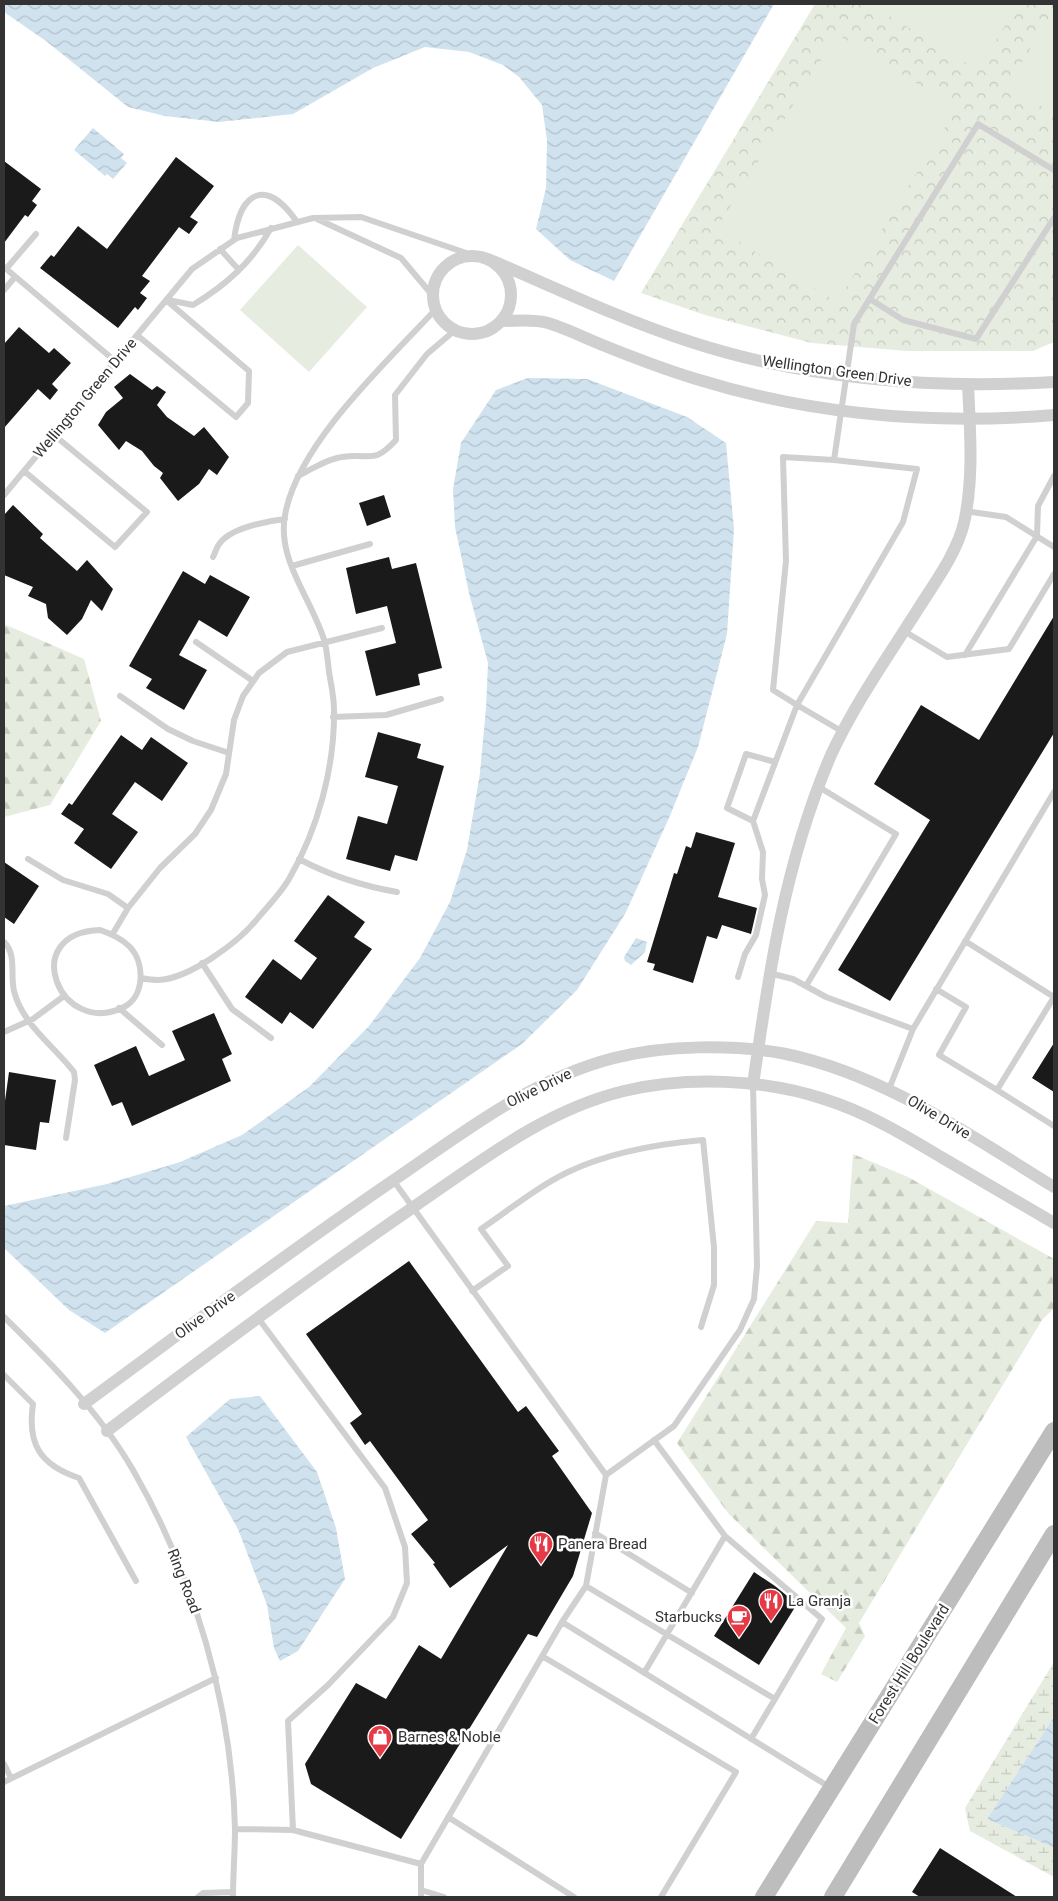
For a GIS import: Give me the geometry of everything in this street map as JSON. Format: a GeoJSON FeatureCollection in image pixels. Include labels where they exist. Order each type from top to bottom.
{"type":"FeatureCollection","features":[{"type":"Feature","properties":{"kind":"main road","name":"Forest Hill Boulevard"},"geometry":{"type":"LineString","coordinates":[[764,1897],[1054,1431]]}},
{"type":"Feature","properties":{"kind":"main road"},"geometry":{"type":"LineString","coordinates":[[833,1897],[1054,1534]]}},
{"type":"Feature","properties":{"kind":"street"},"geometry":{"type":"LineString","coordinates":[[475,256],[488,259],[502,269],[509,281],[512,295],[509,308],[502,321],[492,330],[479,334],[466,334],[454,331],[442,322],[435,310],[432,296],[434,283],[441,271],[449,263],[461,257],[475,256]]}},
{"type":"Feature","properties":{"kind":"street","name":"Wellington Green Drive"},"geometry":{"type":"LineString","coordinates":[[488,259],[687,341],[752,359],[900,382],[968,384],[1054,382]]}},
{"type":"Feature","properties":{"kind":"street"},"geometry":{"type":"LineString","coordinates":[[502,321],[546,322],[648,364],[698,380],[754,395],[842,411],[871,415],[999,420],[1054,415]]}},
{"type":"Feature","properties":{"kind":"street"},"geometry":{"type":"LineString","coordinates":[[753,1085],[769,973],[791,868],[819,787],[852,714],[952,550],[964,524],[971,468],[968,384]]}},
{"type":"Feature","properties":{"kind":"street","name":"Olive Drive"},"geometry":{"type":"LineString","coordinates":[[84,1404],[352,1208],[487,1114],[551,1080],[614,1058],[649,1051],[687,1048],[758,1051],[785,1054],[816,1062],[890,1089],[1054,1186]]}},
{"type":"Feature","properties":{"kind":"street"},"geometry":{"type":"LineString","coordinates":[[107,1431],[258,1318],[506,1143],[546,1121],[600,1098],[626,1091],[682,1083],[753,1085],[823,1098],[855,1110],[905,1135],[1054,1223]]}},
{"type":"Feature","properties":{"kind":"lane"},"geometry":{"type":"LineString","coordinates":[[834,460],[854,324],[978,124],[1054,170]]}},
{"type":"Feature","properties":{"kind":"lane"},"geometry":{"type":"LineString","coordinates":[[234,240],[236,220],[241,210],[248,201],[260,194],[272,196],[285,204],[297,222]]}},
{"type":"Feature","properties":{"kind":"lane","name":"Wellington Green Drive"},"geometry":{"type":"LineString","coordinates":[[4,496],[192,269],[234,240],[271,228],[313,218],[361,217],[475,256]]}},
{"type":"Feature","properties":{"kind":"lane"},"geometry":{"type":"LineString","coordinates":[[313,218],[401,258],[432,296]]}},
{"type":"Feature","properties":{"kind":"lane"},"geometry":{"type":"LineString","coordinates":[[870,299],[903,320],[976,339],[1054,218]]}},
{"type":"Feature","properties":{"kind":"lane"},"geometry":{"type":"LineString","coordinates":[[166,300],[193,304],[216,292],[258,252],[271,228]]}},
{"type":"Feature","properties":{"kind":"lane"},"geometry":{"type":"LineString","coordinates":[[36,234],[5,268],[115,362]]}},
{"type":"Feature","properties":{"kind":"lane"},"geometry":{"type":"LineString","coordinates":[[220,249],[239,270]]}},
{"type":"Feature","properties":{"kind":"lane"},"geometry":{"type":"LineString","coordinates":[[4,290],[15,277]]}},
{"type":"Feature","properties":{"kind":"lane"},"geometry":{"type":"LineString","coordinates":[[138,334],[236,417],[248,403],[249,371],[166,300]]}},
{"type":"Feature","properties":{"kind":"lane"},"geometry":{"type":"LineString","coordinates":[[141,978],[159,980],[181,974],[202,963],[250,929],[288,881],[308,842],[320,804],[329,761],[333,717],[325,643],[292,566],[283,537],[285,519],[297,476],[328,428],[435,310]]}},
{"type":"Feature","properties":{"kind":"lane"},"geometry":{"type":"LineString","coordinates":[[297,476],[342,456],[370,458],[384,454],[396,440],[395,395],[427,354],[454,331]]}},
{"type":"Feature","properties":{"kind":"lane"},"geometry":{"type":"LineString","coordinates":[[24,471],[115,547],[147,512],[54,435]]}},
{"type":"Feature","properties":{"kind":"lane"},"geometry":{"type":"LineString","coordinates":[[738,977],[745,954],[756,935],[765,895],[762,879],[763,852],[753,821],[797,704],[903,522],[917,469],[834,460],[783,457],[786,561],[773,690],[797,704],[843,732]]}},
{"type":"Feature","properties":{"kind":"lane"},"geometry":{"type":"LineString","coordinates":[[965,655],[1038,536],[1038,506],[1054,476]]}},
{"type":"Feature","properties":{"kind":"lane"},"geometry":{"type":"LineString","coordinates":[[965,511],[1006,516],[1054,547]]}},
{"type":"Feature","properties":{"kind":"lane"},"geometry":{"type":"LineString","coordinates":[[213,557],[220,542],[236,533],[258,522],[285,519]]}},
{"type":"Feature","properties":{"kind":"lane"},"geometry":{"type":"LineString","coordinates":[[292,566],[370,544]]}},
{"type":"Feature","properties":{"kind":"lane"},"geometry":{"type":"LineString","coordinates":[[904,631],[947,658],[1009,649],[1054,574]]}},
{"type":"Feature","properties":{"kind":"lane"},"geometry":{"type":"LineString","coordinates":[[112,935],[128,908],[160,868],[195,834],[211,810],[226,774],[234,720],[243,696],[259,673],[287,652],[382,628]]}},
{"type":"Feature","properties":{"kind":"lane"},"geometry":{"type":"LineString","coordinates":[[196,642],[253,681]]}},
{"type":"Feature","properties":{"kind":"lane"},"geometry":{"type":"LineString","coordinates":[[120,696],[168,729],[193,741],[229,753]]}},
{"type":"Feature","properties":{"kind":"lane"},"geometry":{"type":"LineString","coordinates":[[333,717],[386,715],[441,699]]}},
{"type":"Feature","properties":{"kind":"lane"},"geometry":{"type":"LineString","coordinates":[[753,821],[727,808],[746,754],[776,762]]}},
{"type":"Feature","properties":{"kind":"lane"},"geometry":{"type":"LineString","coordinates":[[806,986],[896,834],[819,787]]}},
{"type":"Feature","properties":{"kind":"lane"},"geometry":{"type":"LineString","coordinates":[[890,1089],[913,1028],[1054,792]]}},
{"type":"Feature","properties":{"kind":"lane"},"geometry":{"type":"LineString","coordinates":[[28,859],[62,880],[108,894],[128,908]]}},
{"type":"Feature","properties":{"kind":"lane"},"geometry":{"type":"LineString","coordinates":[[299,859],[321,871],[364,886],[397,892]]}},
{"type":"Feature","properties":{"kind":"lane"},"geometry":{"type":"LineString","coordinates":[[100,930],[112,935],[130,947],[139,962],[141,978],[137,993],[126,1005],[111,1012],[94,1013],[78,1007],[64,996],[55,981],[53,965],[58,950],[68,938],[83,931],[100,930]]}},
{"type":"Feature","properties":{"kind":"lane"},"geometry":{"type":"LineString","coordinates":[[965,941],[1054,997],[997,1090]]}},
{"type":"Feature","properties":{"kind":"lane"},"geometry":{"type":"LineString","coordinates":[[4,942],[8,946],[13,968],[14,990],[28,1021],[74,1072],[76,1080],[66,1138]]}},
{"type":"Feature","properties":{"kind":"lane"},"geometry":{"type":"LineString","coordinates":[[202,963],[232,1009],[271,1038]]}},
{"type":"Feature","properties":{"kind":"lane"},"geometry":{"type":"LineString","coordinates":[[769,973],[793,979],[826,997],[913,1028]]}},
{"type":"Feature","properties":{"kind":"lane"},"geometry":{"type":"LineString","coordinates":[[936,989],[966,1007],[939,1054],[1054,1126]]}},
{"type":"Feature","properties":{"kind":"lane"},"geometry":{"type":"LineString","coordinates":[[4,1032],[28,1021],[64,996]]}},
{"type":"Feature","properties":{"kind":"lane"},"geometry":{"type":"LineString","coordinates":[[119,1008],[162,1045]]}},
{"type":"Feature","properties":{"kind":"lane"},"geometry":{"type":"LineString","coordinates":[[444,1897],[421,1894],[421,1864],[562,1622],[586,1586],[606,1475],[674,1426],[740,1330],[754,1299],[757,1266],[753,1085]]}},
{"type":"Feature","properties":{"kind":"lane"},"geometry":{"type":"LineString","coordinates":[[472,1291],[508,1266],[481,1229],[526,1198],[568,1172],[612,1155],[658,1144],[703,1140],[714,1247],[714,1285],[701,1327]]}},
{"type":"Feature","properties":{"kind":"lane"},"geometry":{"type":"LineString","coordinates":[[393,1180],[606,1475]]}},
{"type":"Feature","properties":{"kind":"lane","name":"Ring Road"},"geometry":{"type":"LineString","coordinates":[[4,1317],[107,1431],[132,1469],[166,1535],[198,1616],[216,1678],[228,1752],[234,1829],[233,1895]]}},
{"type":"Feature","properties":{"kind":"lane"},"geometry":{"type":"LineString","coordinates":[[258,1318],[385,1488],[405,1547],[407,1583],[393,1617],[328,1685],[288,1721],[293,1830]]}},
{"type":"Feature","properties":{"kind":"lane"},"geometry":{"type":"LineString","coordinates":[[4,1375],[33,1404],[30,1424],[34,1443],[45,1460],[60,1472],[79,1478],[136,1581]]}},
{"type":"Feature","properties":{"kind":"lane"},"geometry":{"type":"LineString","coordinates":[[654,1440],[725,1536],[822,1619],[751,1739]]}},
{"type":"Feature","properties":{"kind":"lane"},"geometry":{"type":"LineString","coordinates":[[595,1534],[692,1593]]}},
{"type":"Feature","properties":{"kind":"lane"},"geometry":{"type":"LineString","coordinates":[[644,1673],[725,1536]]}},
{"type":"Feature","properties":{"kind":"lane"},"geometry":{"type":"LineString","coordinates":[[586,1586],[775,1699]]}},
{"type":"Feature","properties":{"kind":"lane"},"geometry":{"type":"LineString","coordinates":[[562,1622],[832,1789]]}},
{"type":"Feature","properties":{"kind":"lane"},"geometry":{"type":"LineString","coordinates":[[542,1656],[736,1772],[661,1897]]}},
{"type":"Feature","properties":{"kind":"lane"},"geometry":{"type":"LineString","coordinates":[[4,1782],[216,1678]]}},
{"type":"Feature","properties":{"kind":"lane"},"geometry":{"type":"LineString","coordinates":[[4,1764],[11,1778]]}},
{"type":"Feature","properties":{"kind":"lane"},"geometry":{"type":"LineString","coordinates":[[448,1817],[574,1897]]}},
{"type":"Feature","properties":{"kind":"lane"},"geometry":{"type":"LineString","coordinates":[[234,1829],[293,1830],[421,1864]]}},
{"type":"Feature","properties":{"kind":"lane"},"geometry":{"type":"LineString","coordinates":[[198,1897],[202,1893],[233,1895]]}},
{"type":"Feature","properties":{"kind":"green space"},"geometry":{"type":"Polygon","coordinates":[[[815,4],[1054,4],[1054,342],[1033,351],[907,351],[812,343],[705,315],[641,293],[815,4]]]}},
{"type":"Feature","properties":{"kind":"green space"},"geometry":{"type":"Polygon","coordinates":[[[870,4],[1018,4],[978,70],[870,4]]]}},
{"type":"Feature","properties":{"kind":"green space"},"geometry":{"type":"Polygon","coordinates":[[[1054,9],[1054,114],[1008,86],[1054,9]]]}},
{"type":"Feature","properties":{"kind":"green space"},"geometry":{"type":"Polygon","coordinates":[[[837,34],[957,108],[837,302],[717,228],[837,34]]]}},
{"type":"Feature","properties":{"kind":"green space"},"geometry":{"type":"Polygon","coordinates":[[[298,245],[367,307],[309,372],[240,310],[298,245]]]}},
{"type":"Feature","properties":{"kind":"green space"},"geometry":{"type":"Polygon","coordinates":[[[4,624],[84,659],[101,721],[50,805],[4,817],[4,624]]]}},
{"type":"Feature","properties":{"kind":"green space"},"geometry":{"type":"Polygon","coordinates":[[[853,1154],[908,1177],[1054,1259],[1054,1308],[1042,1320],[859,1623],[865,1636],[837,1682],[821,1674],[846,1628],[728,1513],[677,1443],[816,1221],[848,1223],[853,1154]]]}},
{"type":"Feature","properties":{"kind":"green space"},"geometry":{"type":"Polygon","coordinates":[[[1054,1662],[1054,1717],[987,1819],[1054,1848],[1054,1877],[970,1831],[965,1808],[1054,1662]]]}},
{"type":"Feature","properties":{"kind":"water"},"geometry":{"type":"Polygon","coordinates":[[[4,4],[774,4],[614,281],[570,260],[536,229],[546,188],[547,140],[542,105],[519,77],[503,65],[469,52],[425,47],[373,68],[293,114],[219,122],[165,116],[128,107],[46,41],[4,12],[4,4]]]}},
{"type":"Feature","properties":{"kind":"water"},"geometry":{"type":"Polygon","coordinates":[[[93,128],[124,154],[121,158],[127,163],[113,179],[107,174],[105,176],[74,150],[93,128]]]}},
{"type":"Feature","properties":{"kind":"water"},"geometry":{"type":"Polygon","coordinates":[[[528,378],[587,379],[687,417],[726,443],[734,529],[727,634],[698,747],[669,818],[625,914],[577,990],[522,1044],[105,1333],[69,1310],[4,1248],[4,1206],[107,1184],[180,1162],[242,1135],[309,1087],[369,1026],[420,958],[450,902],[467,850],[480,773],[486,708],[488,663],[469,593],[455,527],[453,489],[461,443],[496,390],[528,378]]]}},
{"type":"Feature","properties":{"kind":"water"},"geometry":{"type":"Polygon","coordinates":[[[636,938],[647,942],[645,952],[631,965],[625,961],[624,957],[636,938]]]}},
{"type":"Feature","properties":{"kind":"water"},"geometry":{"type":"Polygon","coordinates":[[[260,1396],[317,1472],[336,1528],[345,1579],[298,1651],[280,1661],[274,1648],[267,1605],[238,1529],[186,1437],[230,1399],[260,1396]]]}},
{"type":"Feature","properties":{"kind":"water"},"geometry":{"type":"Polygon","coordinates":[[[1054,1717],[1054,1848],[987,1819],[1054,1717]]]}},
{"type":"Feature","properties":{"kind":"building"},"geometry":{"type":"Polygon","coordinates":[[[176,157],[214,186],[190,217],[198,222],[189,234],[179,227],[142,276],[150,281],[140,293],[147,298],[138,310],[135,307],[118,328],[40,268],[51,255],[54,257],[78,226],[107,249],[176,157]]]}},
{"type":"Feature","properties":{"kind":"building"},"geometry":{"type":"Polygon","coordinates":[[[4,161],[41,189],[32,201],[37,205],[28,217],[25,215],[4,243],[4,161]]]}},
{"type":"Feature","properties":{"kind":"building"},"geometry":{"type":"Polygon","coordinates":[[[19,327],[49,353],[54,348],[71,363],[52,384],[58,390],[50,400],[38,389],[4,428],[4,344],[19,327]]]}},
{"type":"Feature","properties":{"kind":"building"},"geometry":{"type":"Polygon","coordinates":[[[130,374],[152,390],[157,386],[166,392],[157,405],[167,417],[194,436],[204,427],[229,457],[217,475],[209,469],[199,484],[178,501],[160,478],[163,473],[154,466],[142,451],[126,441],[119,450],[98,425],[106,412],[123,398],[114,387],[130,374]]]}},
{"type":"Feature","properties":{"kind":"building"},"geometry":{"type":"Polygon","coordinates":[[[384,495],[391,517],[367,526],[359,503],[384,495]]]}},
{"type":"Feature","properties":{"kind":"building"},"geometry":{"type":"Polygon","coordinates":[[[13,505],[43,534],[40,538],[77,571],[87,560],[113,589],[102,611],[91,600],[82,619],[67,635],[48,618],[46,604],[28,596],[33,587],[4,575],[4,515],[13,505]]]}},
{"type":"Feature","properties":{"kind":"building"},"geometry":{"type":"Polygon","coordinates":[[[389,557],[392,569],[416,563],[442,668],[418,674],[420,685],[376,696],[365,651],[396,643],[387,606],[356,614],[346,568],[389,557]]]}},
{"type":"Feature","properties":{"kind":"building"},"geometry":{"type":"Polygon","coordinates":[[[183,571],[205,584],[210,575],[250,597],[227,637],[199,620],[179,655],[207,670],[184,710],[146,688],[152,679],[129,666],[183,571]]]}},
{"type":"Feature","properties":{"kind":"building"},"geometry":{"type":"Polygon","coordinates":[[[1054,616],[1054,733],[890,1001],[838,970],[930,820],[874,784],[921,705],[979,740],[1054,616]]]}},
{"type":"Feature","properties":{"kind":"building"},"geometry":{"type":"Polygon","coordinates":[[[378,732],[421,744],[417,758],[444,766],[417,861],[395,855],[390,871],[346,859],[358,816],[387,824],[398,786],[365,777],[378,732]]]}},
{"type":"Feature","properties":{"kind":"building"},"geometry":{"type":"Polygon","coordinates":[[[121,735],[142,750],[151,737],[188,763],[162,801],[135,782],[112,814],[138,832],[111,869],[74,843],[84,829],[61,814],[69,803],[72,805],[121,735]]]}},
{"type":"Feature","properties":{"kind":"building"},"geometry":{"type":"Polygon","coordinates":[[[696,832],[735,843],[718,897],[757,908],[751,934],[722,925],[717,939],[707,936],[693,983],[653,970],[655,964],[647,962],[674,873],[677,874],[686,846],[691,848],[696,832]]]}},
{"type":"Feature","properties":{"kind":"building"},"geometry":{"type":"Polygon","coordinates":[[[4,862],[39,886],[14,924],[4,917],[4,862]]]}},
{"type":"Feature","properties":{"kind":"building"},"geometry":{"type":"Polygon","coordinates":[[[328,895],[365,922],[354,937],[372,949],[313,1029],[290,1012],[282,1024],[245,997],[273,959],[301,980],[317,958],[294,941],[328,895]]]}},
{"type":"Feature","properties":{"kind":"building"},"geometry":{"type":"Polygon","coordinates":[[[214,1013],[232,1054],[222,1059],[231,1081],[132,1126],[122,1102],[112,1106],[94,1065],[136,1046],[149,1076],[185,1060],[172,1031],[214,1013]]]}},
{"type":"Feature","properties":{"kind":"building"},"geometry":{"type":"Polygon","coordinates":[[[1054,1043],[1054,1092],[1032,1078],[1054,1043]]]}},
{"type":"Feature","properties":{"kind":"building"},"geometry":{"type":"Polygon","coordinates":[[[9,1072],[56,1080],[49,1123],[40,1122],[36,1150],[4,1145],[4,1108],[9,1072]]]}},
{"type":"Feature","properties":{"kind":"building"},"geometry":{"type":"Polygon","coordinates":[[[409,1261],[518,1412],[526,1406],[559,1451],[552,1456],[592,1513],[573,1576],[537,1637],[528,1634],[401,1839],[311,1784],[305,1764],[356,1683],[386,1699],[419,1645],[441,1659],[508,1545],[450,1588],[433,1564],[435,1563],[411,1534],[428,1520],[370,1441],[365,1445],[350,1423],[362,1414],[306,1334],[409,1261]]]}},
{"type":"Feature","properties":{"kind":"building"},"geometry":{"type":"Polygon","coordinates":[[[754,1572],[797,1604],[759,1665],[714,1636],[754,1572]]]}},
{"type":"Feature","properties":{"kind":"building"},"geometry":{"type":"Polygon","coordinates":[[[940,1848],[1017,1897],[920,1897],[912,1892],[940,1848]]]}},
{"type":"Feature","properties":{"kind":"place","name":"Panera Bread"},"geometry":{"type":"Point","coordinates":[541,1565]}},
{"type":"Feature","properties":{"kind":"place","name":"La Granja"},"geometry":{"type":"Point","coordinates":[771,1622]}},
{"type":"Feature","properties":{"kind":"place","name":"Starbucks"},"geometry":{"type":"Point","coordinates":[739,1638]}},
{"type":"Feature","properties":{"kind":"place","name":"Barnes & Noble"},"geometry":{"type":"Point","coordinates":[380,1758]}}]}
